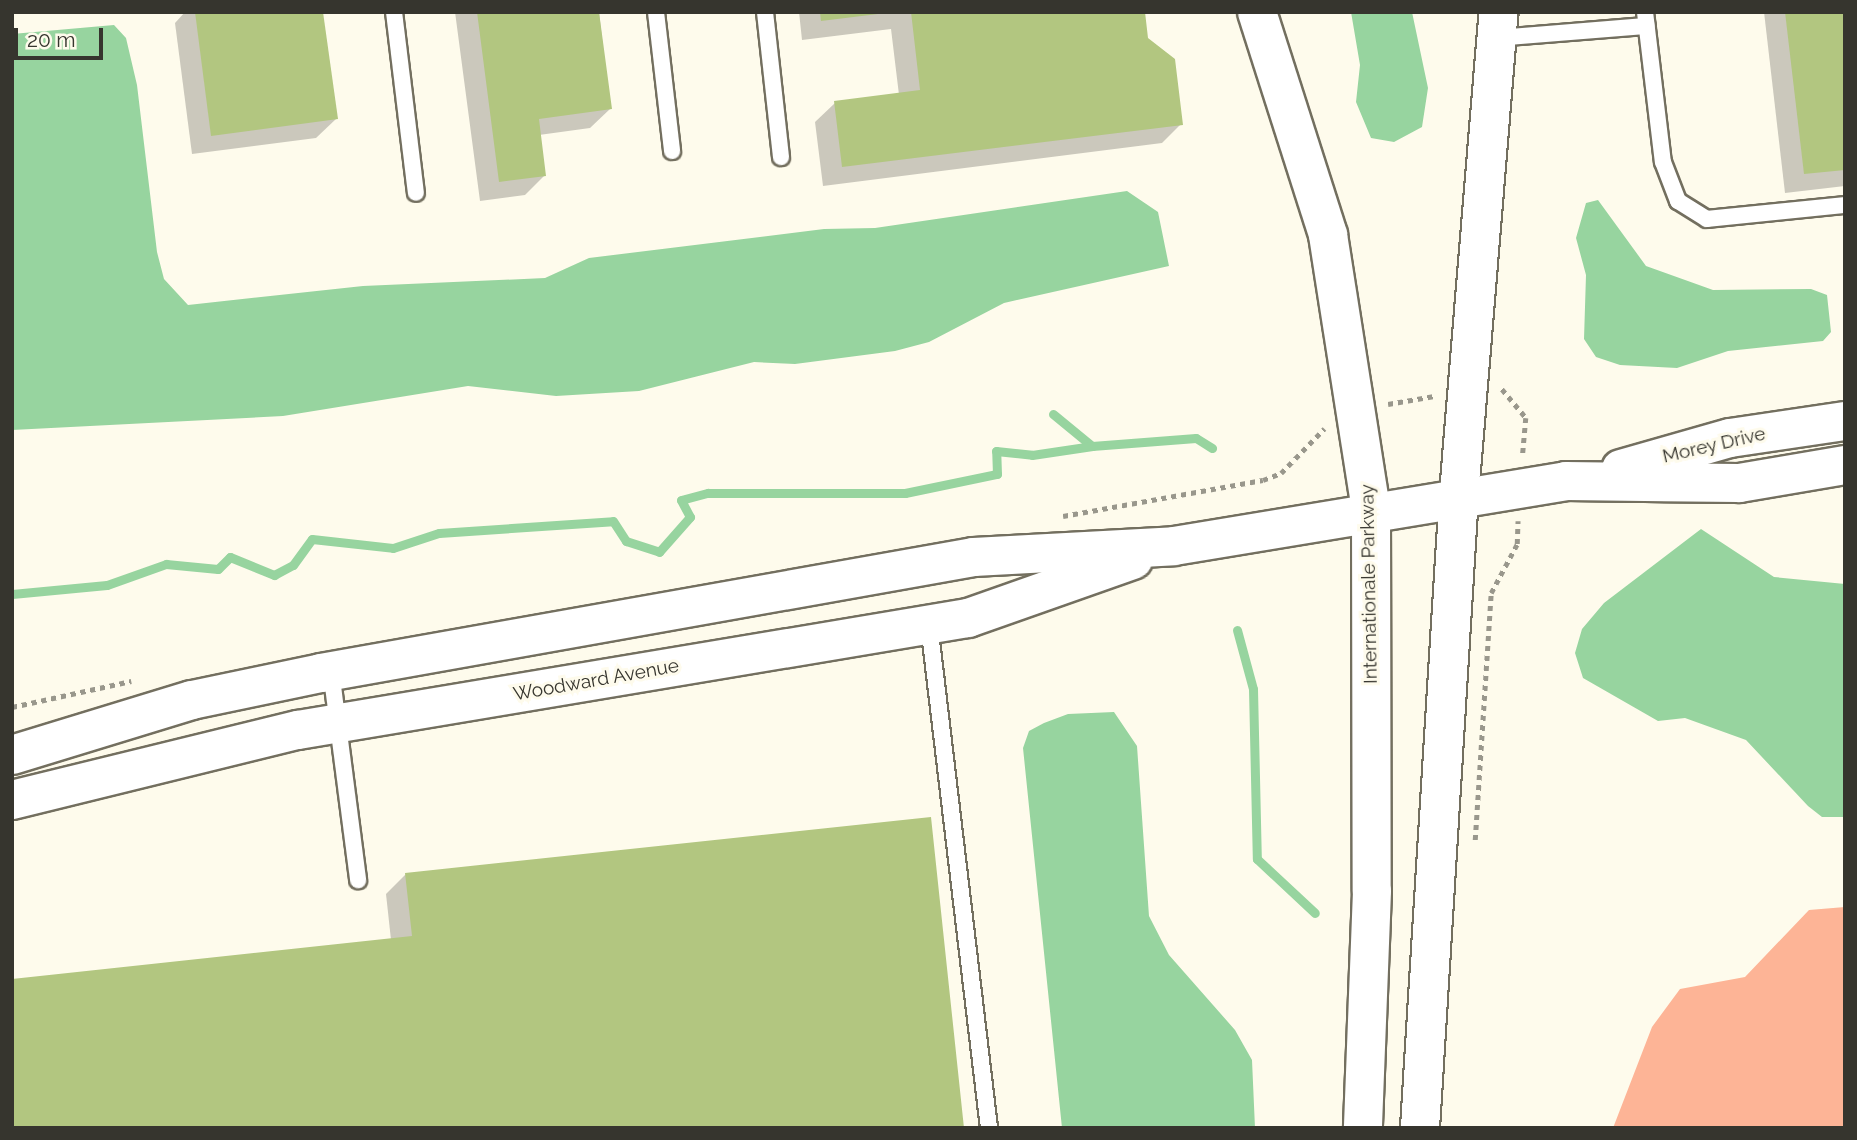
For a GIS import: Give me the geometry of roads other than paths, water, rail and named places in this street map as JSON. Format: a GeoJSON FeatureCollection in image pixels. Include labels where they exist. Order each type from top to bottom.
{"type":"FeatureCollection","features":[{"type":"Feature","properties":{"kind":"street","name":"Internationale Parkway"},"geometry":{"type":"LineString","coordinates":[[1257,12],[1328,235],[1371,509],[1372,891],[1363,1128]]}},
{"type":"Feature","properties":{"kind":"street"},"geometry":{"type":"LineString","coordinates":[[1420,1128],[1459,494],[1498,25]]}},
{"type":"Feature","properties":{"kind":"street","name":"Morey Drive"},"geometry":{"type":"LineString","coordinates":[[1585,479],[1730,438],[1845,421]]}},
{"type":"Feature","properties":{"kind":"street","name":"Morey Drive"},"geometry":{"type":"LineString","coordinates":[[1459,494],[1585,479],[1739,483],[1845,465]]}},
{"type":"Feature","properties":{"kind":"street","name":"Woodward Avenue"},"geometry":{"type":"LineString","coordinates":[[12,755],[192,699],[331,671],[974,557],[1174,546],[1459,494]]}},
{"type":"Feature","properties":{"kind":"street","name":"Woodward Avenue"},"geometry":{"type":"LineString","coordinates":[[12,800],[336,724],[968,618],[1174,546]]}},
{"type":"Feature","properties":{"kind":"lane"},"geometry":{"type":"LineString","coordinates":[[394,12],[415,192]]}},
{"type":"Feature","properties":{"kind":"lane"},"geometry":{"type":"LineString","coordinates":[[656,12],[672,151]]}},
{"type":"Feature","properties":{"kind":"lane"},"geometry":{"type":"LineString","coordinates":[[765,12],[781,157]]}},
{"type":"Feature","properties":{"kind":"lane"},"geometry":{"type":"LineString","coordinates":[[1498,25],[1646,19],[1663,162],[1678,201],[1707,219],[1845,205]]}},
{"type":"Feature","properties":{"kind":"lane"},"geometry":{"type":"LineString","coordinates":[[929,624],[989,1128]]}},
{"type":"Feature","properties":{"kind":"lane"},"geometry":{"type":"LineString","coordinates":[[331,671],[358,880]]}},
{"type":"Feature","properties":{"kind":"waterway"},"geometry":{"type":"LineString","coordinates":[[1053,414],[1092,446],[1196,438],[1212,448]]}},
{"type":"Feature","properties":{"kind":"waterway"},"geometry":{"type":"LineString","coordinates":[[12,594],[107,585],[166,564],[218,569],[230,557],[274,575],[293,565],[312,539],[393,548],[439,533],[613,521],[626,541],[659,552],[690,517],[681,500],[708,493],[905,493],[997,474],[996,451],[1032,455],[1092,446]]}},
{"type":"Feature","properties":{"kind":"waterway"},"geometry":{"type":"LineString","coordinates":[[1237,630],[1253,689],[1257,859],[1315,913]]}}]}
